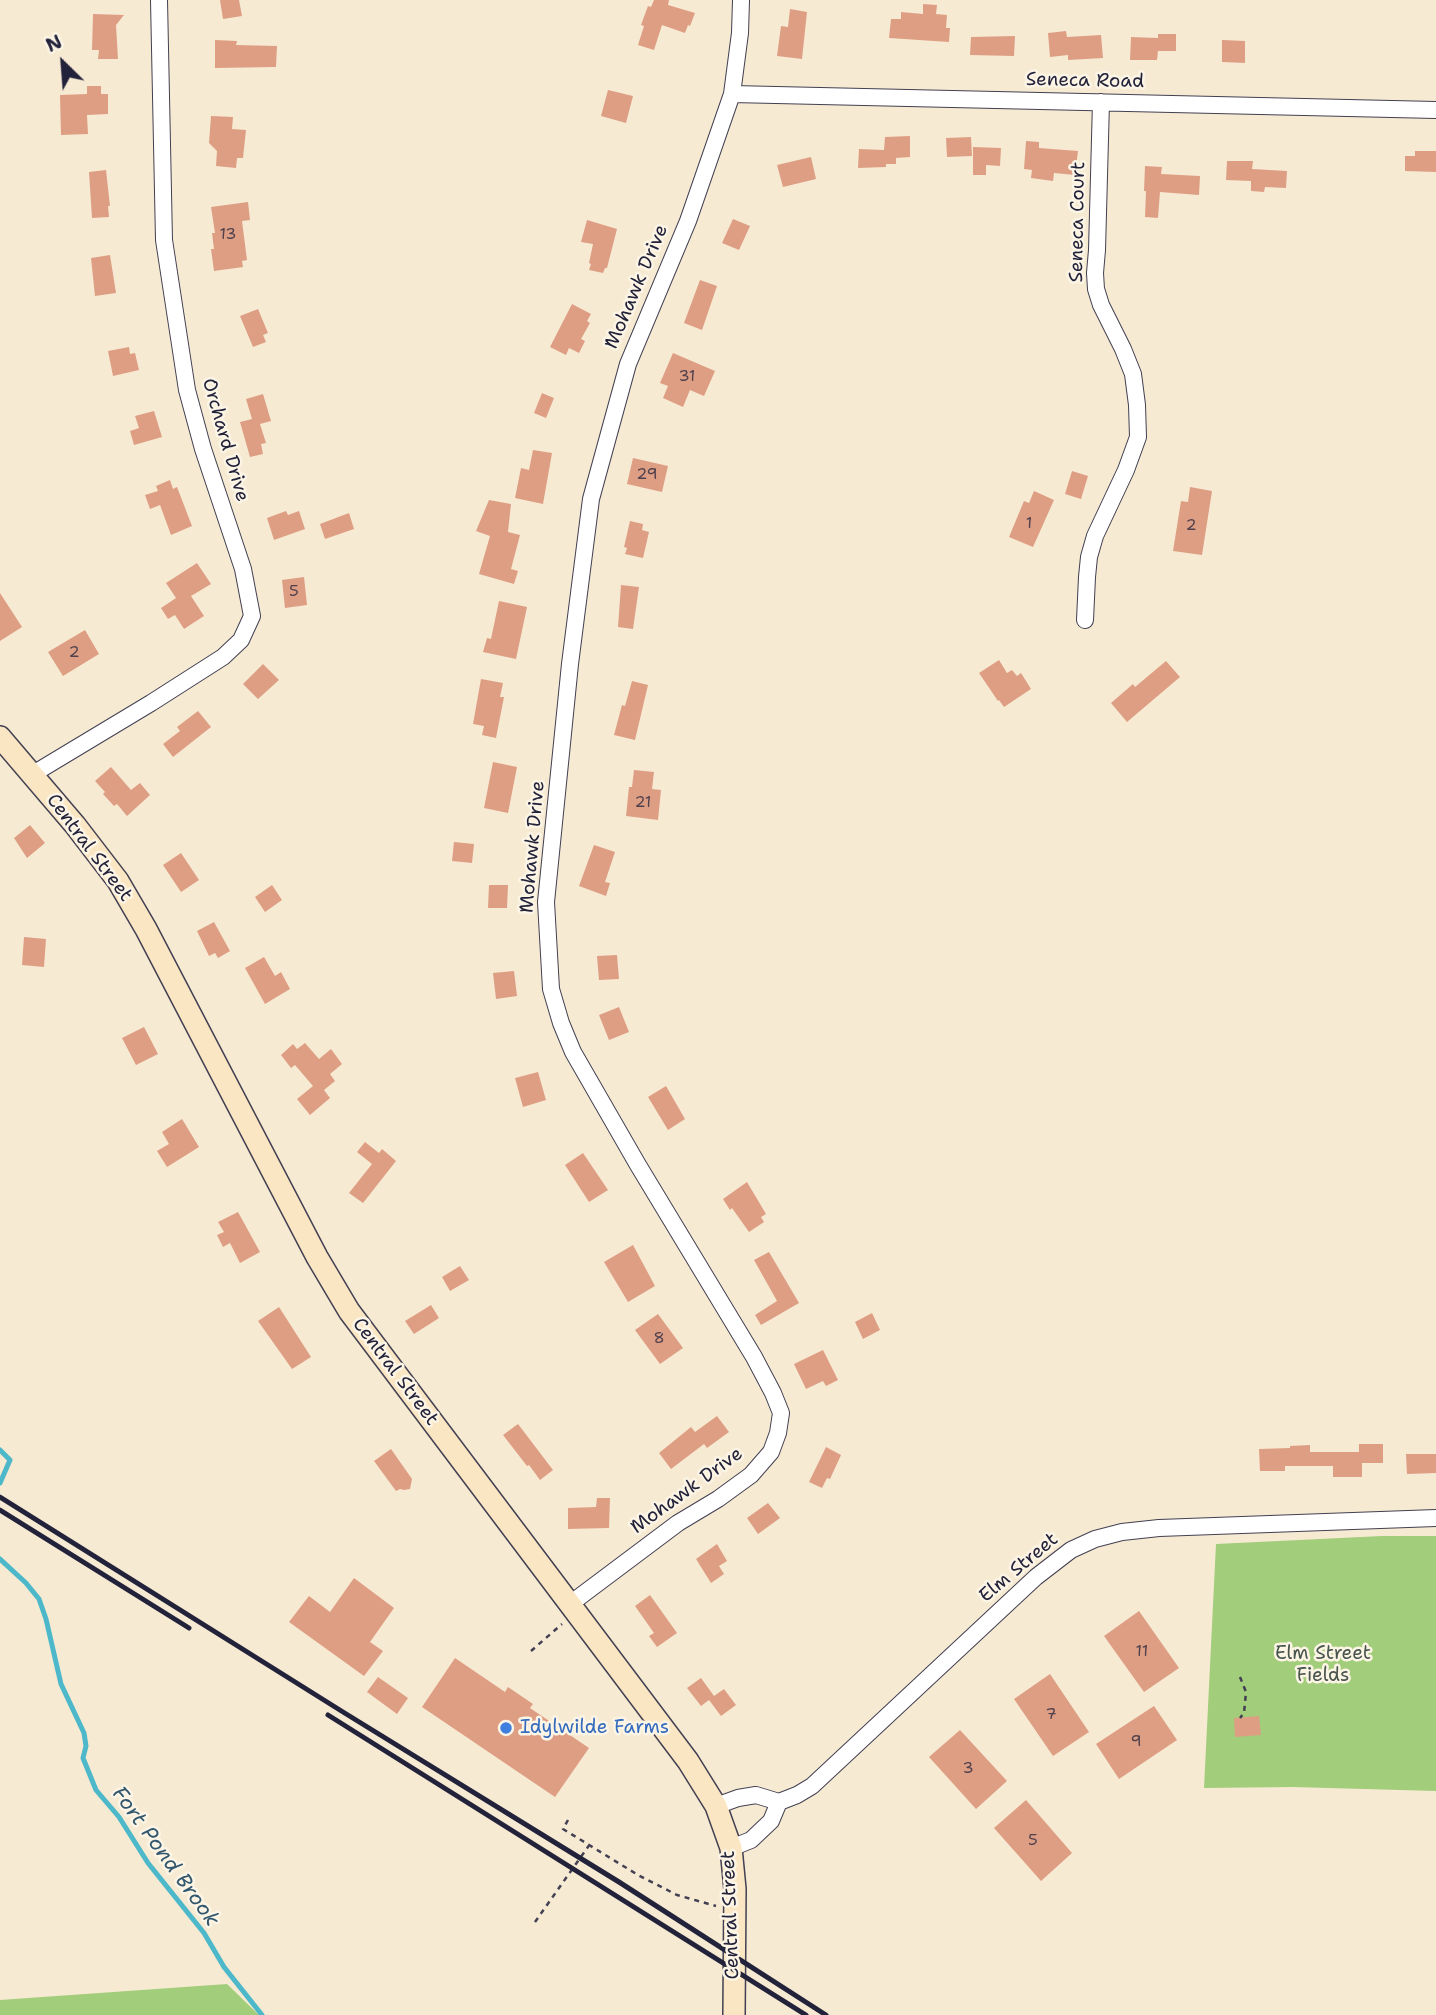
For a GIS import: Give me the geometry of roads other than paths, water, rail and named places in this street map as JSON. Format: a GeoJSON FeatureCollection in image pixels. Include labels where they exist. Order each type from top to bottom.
{"type":"FeatureCollection","features":[{"type":"Feature","properties":{"kind":"street","name":"Orchard Drive"},"geometry":{"type":"LineString","coordinates":[[33,775],[223,657],[241,640],[252,616],[243,569],[203,449],[187,390],[166,252],[159,0]]}},
{"type":"Feature","properties":{"kind":"street","name":"Mohawk Drive"},"geometry":{"type":"LineString","coordinates":[[568,1612],[678,1523],[751,1475],[771,1452],[778,1433],[780,1413],[754,1357],[573,1052],[551,989],[546,902],[570,664],[591,499],[628,364],[688,221],[732,94],[740,33],[741,0]]}},
{"type":"Feature","properties":{"kind":"street","name":"Seneca Road"},"geometry":{"type":"LineString","coordinates":[[732,94],[1436,110]]}},
{"type":"Feature","properties":{"kind":"street","name":"Seneca Court"},"geometry":{"type":"LineString","coordinates":[[1085,620],[1092,546],[1138,437],[1133,374],[1104,313],[1096,289],[1101,102]]}},
{"type":"Feature","properties":{"kind":"street","name":"Central Street"},"geometry":{"type":"LineString","coordinates":[[0,737],[118,881],[146,929],[280,1189],[349,1311],[568,1612],[688,1761],[716,1806],[731,1848],[736,1920],[734,2015]]}},
{"type":"Feature","properties":{"kind":"street","name":"Elm Street"},"geometry":{"type":"LineString","coordinates":[[779,1802],[811,1786],[1036,1577],[1083,1544],[1111,1534],[1159,1528],[1436,1518]]}},
{"type":"Feature","properties":{"kind":"street"},"geometry":{"type":"LineString","coordinates":[[716,1806],[756,1795],[779,1802],[771,1821],[751,1840],[731,1848]]}},
{"type":"Feature","properties":{"kind":"waterway","name":"Fort Pond Brook"},"geometry":{"type":"LineString","coordinates":[[0,1450],[10,1460],[0,1483]]}},
{"type":"Feature","properties":{"kind":"waterway","name":"Fort Pond Brook"},"geometry":{"type":"LineString","coordinates":[[0,1559],[39,1599],[61,1684],[84,1733],[86,1746],[83,1758],[96,1790],[119,1817],[148,1863],[204,1933],[224,1967],[262,2015]]}},
{"type":"Feature","properties":{"kind":"railway"},"geometry":{"type":"LineString","coordinates":[[0,1497],[619,1882],[826,2015]]}},
{"type":"Feature","properties":{"kind":"railway"},"geometry":{"type":"LineString","coordinates":[[0,1510],[189,1628]]}},
{"type":"Feature","properties":{"kind":"railway"},"geometry":{"type":"LineString","coordinates":[[328,1715],[806,2015]]}},
{"type":"Feature","properties":{"kind":"place","name":"Idylwilde Farms"},"geometry":{"type":"Point","coordinates":[506,1728]}},
{"type":"Feature","properties":{"kind":"park label","name":"Elm Street Fields"},"geometry":{"type":"Point","coordinates":[1323,1665]}}]}
